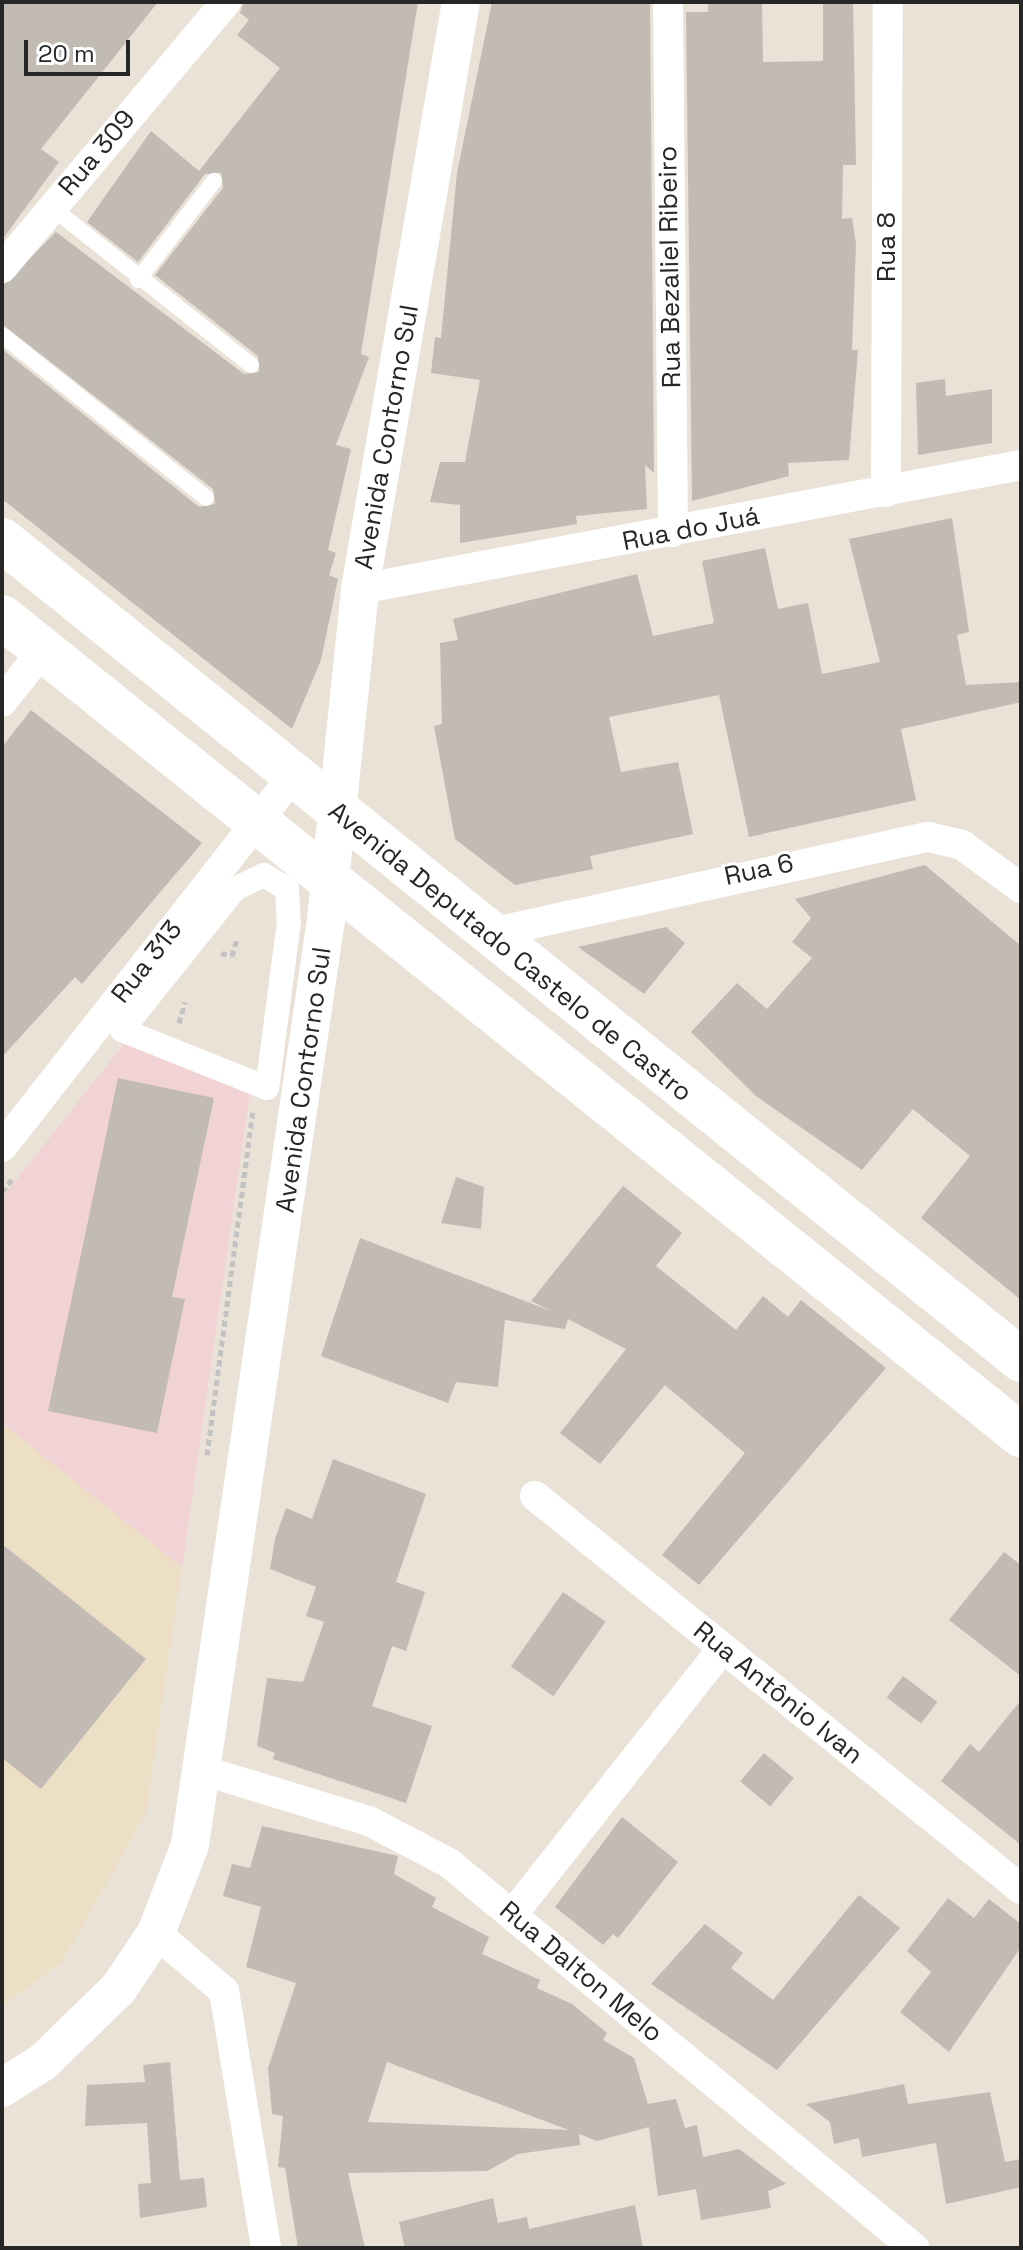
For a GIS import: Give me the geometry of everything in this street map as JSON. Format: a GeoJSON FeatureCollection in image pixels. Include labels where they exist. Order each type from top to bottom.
{"type":"FeatureCollection","features":[{"type":"Feature","properties":{"kind":"main road","name":"Avenida Deputado Castelo de Castro"},"geometry":{"type":"LineString","coordinates":[[2,540],[338,816],[1021,1360]]}},
{"type":"Feature","properties":{"kind":"main road"},"geometry":{"type":"LineString","coordinates":[[2,617],[256,824],[1021,1435]]}},
{"type":"Feature","properties":{"kind":"street","name":"Rua 309"},"geometry":{"type":"LineString","coordinates":[[2,268],[226,2]]}},
{"type":"Feature","properties":{"kind":"street","name":"Avenida Contorno Sul"},"geometry":{"type":"LineString","coordinates":[[2,2088],[97,2014],[156,1933],[190,1845],[205,1771],[331,884],[360,589],[461,2]]}},
{"type":"Feature","properties":{"kind":"street","name":"Rua Bezaliel Ribeiro"},"geometry":{"type":"LineString","coordinates":[[668,2],[673,532]]}},
{"type":"Feature","properties":{"kind":"street","name":"Rua 8"},"geometry":{"type":"LineString","coordinates":[[886,492],[888,2]]}},
{"type":"Feature","properties":{"kind":"street","name":"Rua do Juá"},"geometry":{"type":"LineString","coordinates":[[360,589],[1021,465]]}},
{"type":"Feature","properties":{"kind":"street"},"geometry":{"type":"LineString","coordinates":[[2,702],[43,650]]}},
{"type":"Feature","properties":{"kind":"street","name":"Rua 313"},"geometry":{"type":"LineString","coordinates":[[12,1157],[291,778]]}},
{"type":"Feature","properties":{"kind":"street","name":"Rua 6"},"geometry":{"type":"LineString","coordinates":[[486,934],[928,837],[962,845],[1021,888]]}},
{"type":"Feature","properties":{"kind":"street"},"geometry":{"type":"LineString","coordinates":[[264,875],[287,889],[289,922],[267,1088],[130,1034],[122,1030],[235,889],[264,875]]}},
{"type":"Feature","properties":{"kind":"street","name":"Rua Antônio Ivan"},"geometry":{"type":"LineString","coordinates":[[535,1496],[1021,1889]]}},
{"type":"Feature","properties":{"kind":"street"},"geometry":{"type":"LineString","coordinates":[[512,1915],[722,1649]]}},
{"type":"Feature","properties":{"kind":"street","name":"Rua Dalton Melo"},"geometry":{"type":"LineString","coordinates":[[205,1771],[403,1834],[512,1915],[914,2248]]}},
{"type":"Feature","properties":{"kind":"street"},"geometry":{"type":"LineString","coordinates":[[156,1933],[224,1991],[266,2248]]}},
{"type":"Feature","properties":{"kind":"lane"},"geometry":{"type":"LineString","coordinates":[[138,280],[214,181]]}},
{"type":"Feature","properties":{"kind":"lane"},"geometry":{"type":"LineString","coordinates":[[51,207],[138,280],[251,365]]}},
{"type":"Feature","properties":{"kind":"lane"},"geometry":{"type":"LineString","coordinates":[[2,335],[206,498]]}},
{"type":"Feature","properties":{"kind":"path"},"geometry":{"type":"LineString","coordinates":[[211,950],[232,956],[240,929]]}},
{"type":"Feature","properties":{"kind":"path"},"geometry":{"type":"LineString","coordinates":[[130,1034],[138,1024],[175,1034],[188,991]]}},
{"type":"Feature","properties":{"kind":"path"},"geometry":{"type":"LineString","coordinates":[[206,1461],[257,1085]]}},
{"type":"Feature","properties":{"kind":"path"},"geometry":{"type":"LineString","coordinates":[[2,1192],[12,1157]]}},
{"type":"Feature","properties":{"kind":"path"},"geometry":{"type":"LineString","coordinates":[[202,1430],[209,1431]]}},
{"type":"Feature","properties":{"kind":"shaded area"},"geometry":{"type":"Polygon","coordinates":[[[131,1035],[251,1083],[182,1567],[2,1423],[2,1198],[131,1035]]]}},
{"type":"Feature","properties":{"kind":"shaded area"},"geometry":{"type":"Polygon","coordinates":[[[2,1423],[182,1567],[146,1813],[62,1962],[2,2006],[2,1423]]]}},
{"type":"Feature","properties":{"kind":"building"},"geometry":{"type":"Polygon","coordinates":[[[2,2],[158,2],[41,149],[59,162],[2,240],[2,2]]]}},
{"type":"Feature","properties":{"kind":"building"},"geometry":{"type":"Polygon","coordinates":[[[244,2],[418,2],[361,354],[369,357],[336,445],[351,449],[328,550],[336,553],[329,575],[338,579],[321,660],[292,729],[2,499],[2,349],[199,507],[215,504],[213,489],[2,324],[2,286],[56,232],[244,374],[259,372],[258,356],[155,275],[223,188],[221,173],[205,174],[138,262],[87,222],[151,131],[199,171],[280,68],[237,35],[249,20],[240,13],[244,2]]]}},
{"type":"Feature","properties":{"kind":"building"},"geometry":{"type":"Polygon","coordinates":[[[492,2],[650,2],[654,473],[645,465],[647,509],[576,516],[577,524],[460,543],[460,505],[430,502],[440,462],[465,462],[480,380],[431,373],[435,337],[441,338],[457,173],[492,2]]]}},
{"type":"Feature","properties":{"kind":"building"},"geometry":{"type":"Polygon","coordinates":[[[708,2],[762,2],[763,62],[823,61],[823,2],[853,2],[856,165],[843,165],[842,219],[852,218],[856,244],[852,350],[858,350],[849,460],[788,463],[789,476],[692,501],[686,12],[708,12],[708,2]]]}},
{"type":"Feature","properties":{"kind":"building"},"geometry":{"type":"Polygon","coordinates":[[[945,379],[946,396],[992,389],[992,443],[918,455],[916,383],[945,379]]]}},
{"type":"Feature","properties":{"kind":"building"},"geometry":{"type":"Polygon","coordinates":[[[952,518],[969,632],[957,635],[966,685],[1021,682],[1021,702],[901,729],[916,800],[749,837],[719,695],[609,717],[621,772],[678,762],[693,834],[590,856],[593,869],[515,885],[455,839],[434,726],[442,724],[440,643],[458,640],[453,619],[637,574],[653,636],[714,623],[702,561],[765,548],[778,609],[808,603],[822,674],[880,662],[849,539],[952,518]]]}},
{"type":"Feature","properties":{"kind":"building"},"geometry":{"type":"Polygon","coordinates":[[[31,710],[202,843],[82,984],[75,977],[2,1057],[2,747],[31,710]]]}},
{"type":"Feature","properties":{"kind":"building"},"geometry":{"type":"Polygon","coordinates":[[[925,865],[1021,946],[1021,1300],[921,1218],[970,1156],[913,1109],[862,1170],[756,1096],[691,1032],[737,983],[767,1009],[812,958],[792,942],[811,918],[795,899],[925,865]]]}},
{"type":"Feature","properties":{"kind":"building"},"geometry":{"type":"Polygon","coordinates":[[[666,927],[685,943],[644,994],[578,947],[666,927]]]}},
{"type":"Feature","properties":{"kind":"building"},"geometry":{"type":"Polygon","coordinates":[[[118,1078],[214,1098],[172,1297],[185,1299],[157,1433],[48,1411],[118,1078]]]}},
{"type":"Feature","properties":{"kind":"building"},"geometry":{"type":"Polygon","coordinates":[[[456,1177],[484,1187],[481,1229],[441,1223],[456,1177]]]}},
{"type":"Feature","properties":{"kind":"building"},"geometry":{"type":"Polygon","coordinates":[[[623,1186],[682,1233],[656,1266],[736,1330],[763,1296],[788,1317],[801,1300],[886,1368],[699,1585],[662,1555],[745,1453],[665,1385],[600,1464],[560,1433],[626,1349],[568,1319],[565,1329],[505,1320],[498,1387],[456,1382],[448,1403],[321,1356],[360,1238],[551,1311],[531,1301],[623,1186]]]}},
{"type":"Feature","properties":{"kind":"building"},"geometry":{"type":"Polygon","coordinates":[[[333,1459],[426,1494],[396,1582],[425,1592],[406,1651],[392,1646],[372,1706],[432,1726],[406,1803],[273,1759],[275,1753],[257,1746],[267,1678],[303,1682],[324,1622],[306,1616],[316,1587],[270,1569],[275,1539],[286,1508],[312,1519],[333,1459]]]}},
{"type":"Feature","properties":{"kind":"building"},"geometry":{"type":"Polygon","coordinates":[[[2,1544],[146,1659],[41,1789],[2,1758],[2,1544]]]}},
{"type":"Feature","properties":{"kind":"building"},"geometry":{"type":"Polygon","coordinates":[[[1004,1552],[1021,1565],[1021,1676],[949,1620],[1004,1552]]]}},
{"type":"Feature","properties":{"kind":"building"},"geometry":{"type":"Polygon","coordinates":[[[563,1592],[606,1622],[553,1696],[511,1667],[563,1592]]]}},
{"type":"Feature","properties":{"kind":"building"},"geometry":{"type":"Polygon","coordinates":[[[903,1676],[937,1702],[921,1723],[887,1698],[903,1676]]]}},
{"type":"Feature","properties":{"kind":"building"},"geometry":{"type":"Polygon","coordinates":[[[1021,1700],[1021,1845],[941,1781],[970,1744],[979,1752],[1021,1700]]]}},
{"type":"Feature","properties":{"kind":"building"},"geometry":{"type":"Polygon","coordinates":[[[764,1753],[794,1778],[770,1806],[740,1781],[764,1753]]]}},
{"type":"Feature","properties":{"kind":"building"},"geometry":{"type":"Polygon","coordinates":[[[622,1817],[678,1862],[618,1938],[613,1934],[603,1945],[555,1907],[622,1817]]]}},
{"type":"Feature","properties":{"kind":"building"},"geometry":{"type":"Polygon","coordinates":[[[262,1826],[398,1856],[394,1874],[436,1898],[432,1907],[489,1937],[482,1954],[540,1980],[537,1988],[572,2004],[607,2033],[603,2040],[634,2058],[648,2104],[676,2099],[685,2128],[697,2125],[703,2157],[739,2149],[786,2184],[768,2191],[771,2208],[701,2220],[696,2189],[658,2196],[649,2127],[597,2141],[579,2134],[580,2145],[518,2154],[487,2171],[348,2173],[365,2248],[298,2248],[285,2168],[278,2167],[283,2116],[272,2114],[268,2068],[296,1983],[246,1967],[261,1907],[223,1896],[232,1864],[250,1868],[262,1826]],[[387,2062],[368,2122],[569,2130],[387,2062]]]}},
{"type":"Feature","properties":{"kind":"building"},"geometry":{"type":"Polygon","coordinates":[[[859,1895],[900,1928],[777,2070],[651,1984],[705,1924],[743,1953],[731,1968],[773,2000],[859,1895]]]}},
{"type":"Feature","properties":{"kind":"building"},"geometry":{"type":"Polygon","coordinates":[[[948,1898],[974,1918],[989,1899],[1021,1924],[1021,1947],[949,2052],[900,2012],[931,1972],[907,1951],[948,1898]]]}},
{"type":"Feature","properties":{"kind":"building"},"geometry":{"type":"Polygon","coordinates":[[[170,2062],[180,2180],[204,2178],[207,2207],[140,2218],[138,2184],[151,2183],[147,2123],[85,2126],[87,2085],[145,2082],[143,2065],[170,2062]]]}},
{"type":"Feature","properties":{"kind":"building"},"geometry":{"type":"Polygon","coordinates":[[[904,2084],[908,2104],[990,2092],[1005,2162],[1021,2159],[1021,2187],[946,2204],[936,2143],[862,2157],[859,2138],[834,2144],[830,2122],[806,2104],[904,2084]]]}},
{"type":"Feature","properties":{"kind":"building"},"geometry":{"type":"Polygon","coordinates":[[[493,2198],[498,2223],[527,2217],[529,2229],[635,2205],[643,2248],[405,2248],[399,2222],[493,2198]]]}}]}
